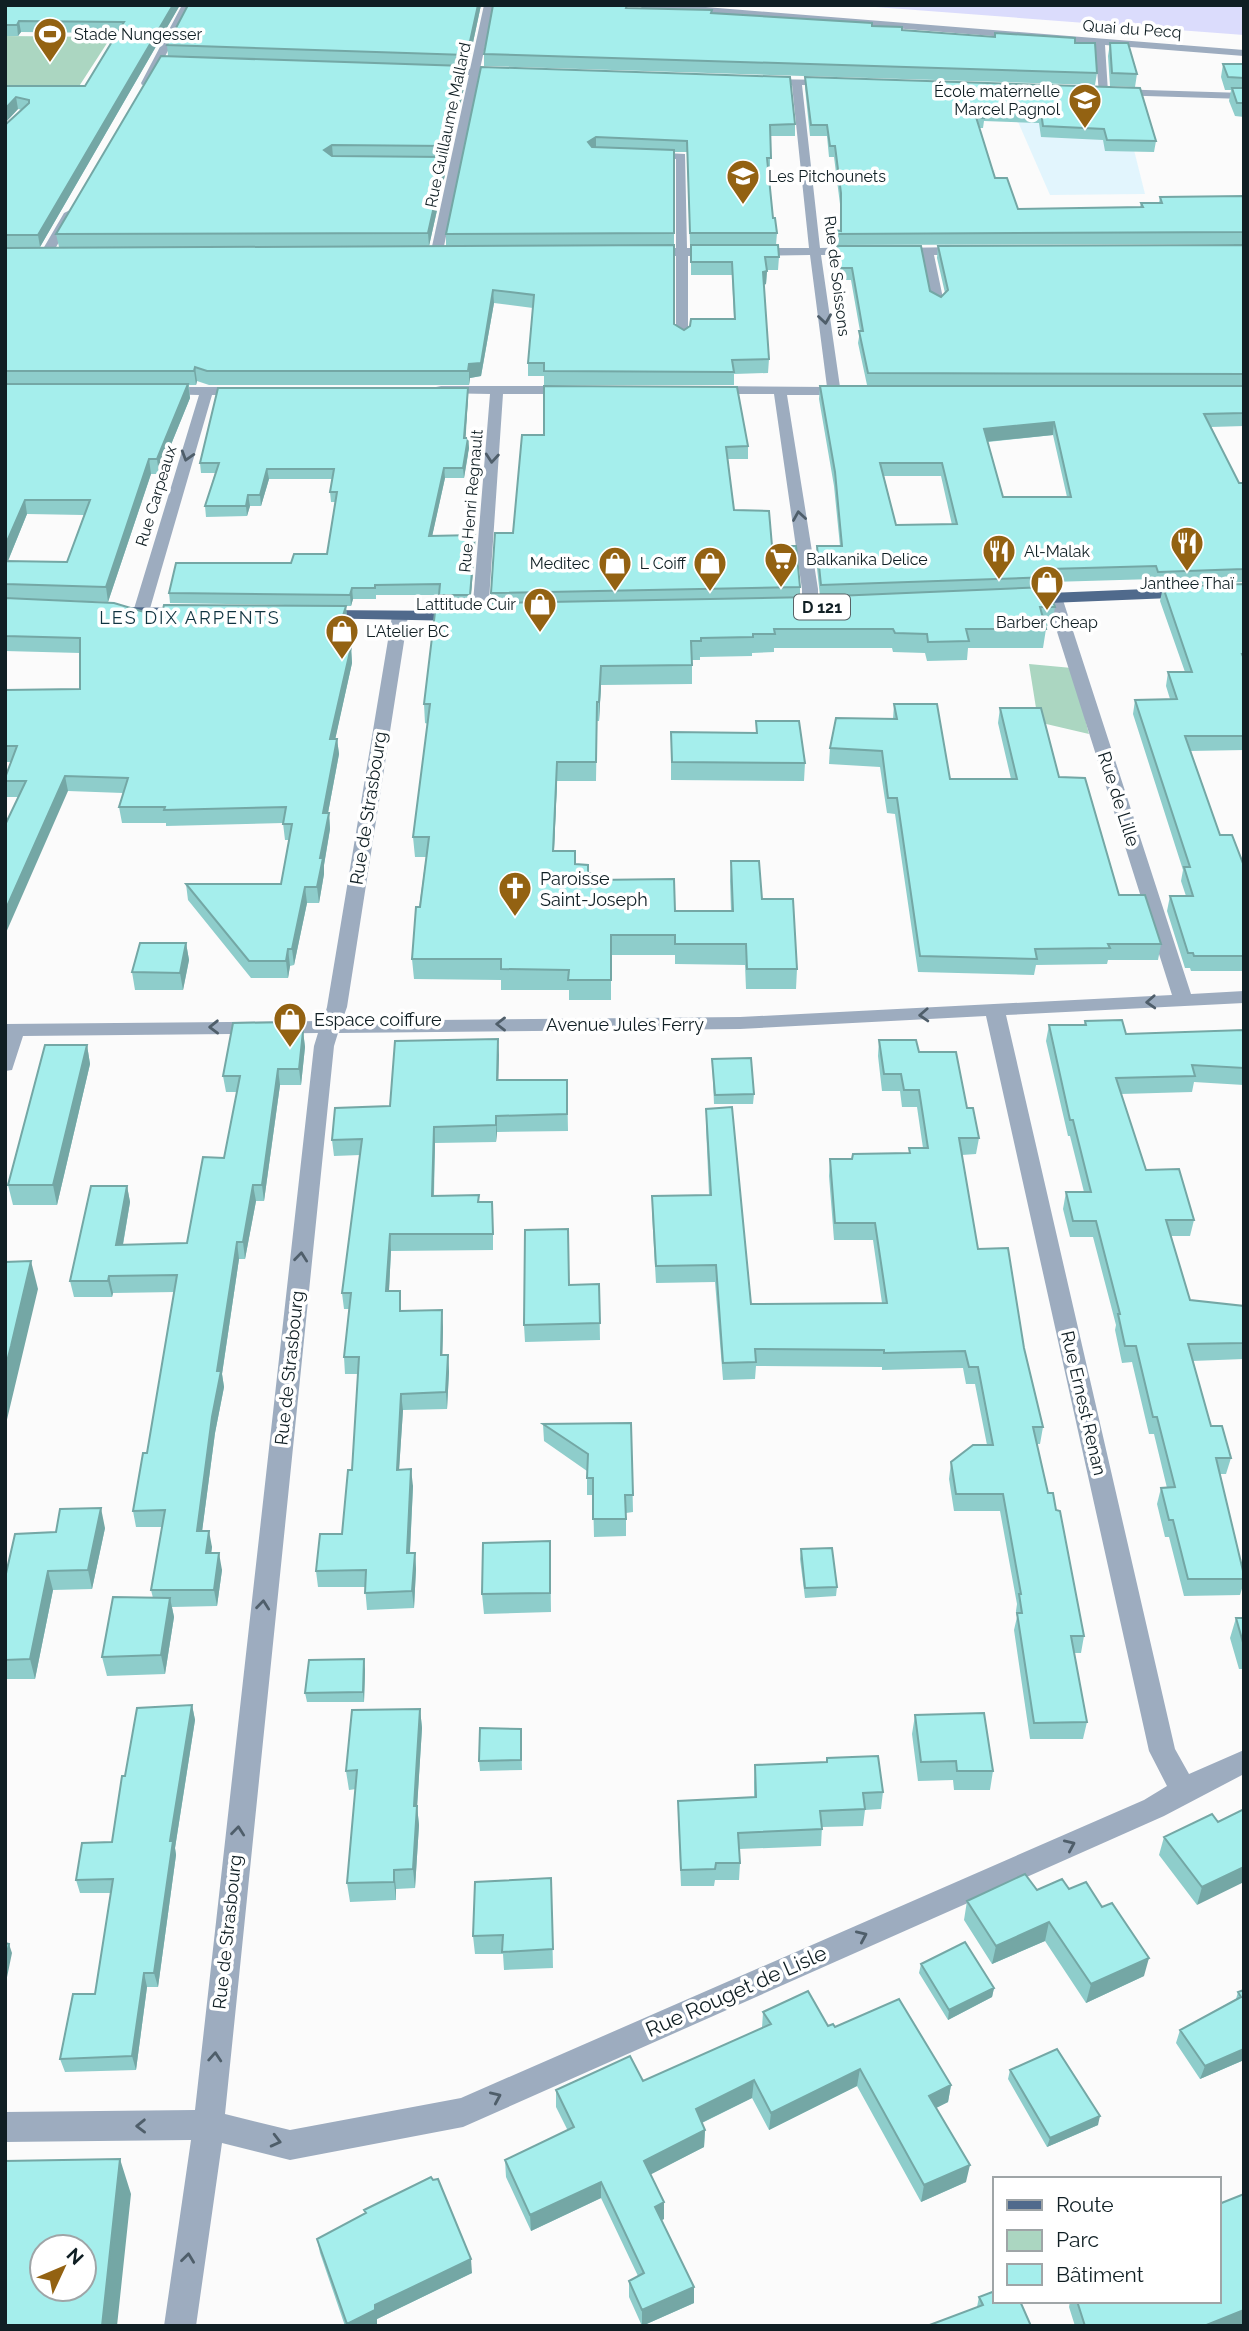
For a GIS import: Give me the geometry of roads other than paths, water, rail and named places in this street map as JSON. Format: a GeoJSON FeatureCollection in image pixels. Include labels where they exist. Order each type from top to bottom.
{"type":"FeatureCollection","features":[{"type":"Feature","properties":{"kind":"main road"},"geometry":{"type":"LineString","coordinates":[[1004,600],[1244,590]]}},
{"type":"Feature","properties":{"kind":"main road"},"geometry":{"type":"LineString","coordinates":[[101,611],[210,614]]}},
{"type":"Feature","properties":{"kind":"main road"},"geometry":{"type":"LineString","coordinates":[[308,615],[485,615]]}},
{"type":"Feature","properties":{"kind":"street"},"geometry":{"type":"LineString","coordinates":[[141,90],[187,5]]}},
{"type":"Feature","properties":{"kind":"street","name":"Rue Guillaume Mallard"},"geometry":{"type":"LineString","coordinates":[[424,251],[443,251],[454,164],[489,5]]}},
{"type":"Feature","properties":{"kind":"street","name":"Quai du Pecq"},"geometry":{"type":"LineString","coordinates":[[642,5],[1244,53]]}},
{"type":"Feature","properties":{"kind":"street"},"geometry":{"type":"LineString","coordinates":[[1100,43],[1103,92]]}},
{"type":"Feature","properties":{"kind":"street"},"geometry":{"type":"LineString","coordinates":[[158,62],[172,63]]}},
{"type":"Feature","properties":{"kind":"street"},"geometry":{"type":"LineString","coordinates":[[432,71],[519,74]]}},
{"type":"Feature","properties":{"kind":"street"},"geometry":{"type":"LineString","coordinates":[[756,81],[838,83]]}},
{"type":"Feature","properties":{"kind":"street","name":"Rue de Soissons"},"geometry":{"type":"LineString","coordinates":[[797,82],[834,390]]}},
{"type":"Feature","properties":{"kind":"street"},"geometry":{"type":"LineString","coordinates":[[1090,91],[1244,96]]}},
{"type":"Feature","properties":{"kind":"street"},"geometry":{"type":"LineString","coordinates":[[632,155],[681,156],[682,337]]}},
{"type":"Feature","properties":{"kind":"street"},"geometry":{"type":"LineString","coordinates":[[441,164],[454,164]]}},
{"type":"Feature","properties":{"kind":"street"},"geometry":{"type":"LineString","coordinates":[[46,254],[77,201]]}},
{"type":"Feature","properties":{"kind":"street"},"geometry":{"type":"LineString","coordinates":[[927,251],[938,303]]}},
{"type":"Feature","properties":{"kind":"street"},"geometry":{"type":"LineString","coordinates":[[640,252],[982,251]]}},
{"type":"Feature","properties":{"kind":"street"},"geometry":{"type":"LineString","coordinates":[[33,254],[60,254]]}},
{"type":"Feature","properties":{"kind":"street"},"geometry":{"type":"LineString","coordinates":[[428,390],[591,390]]}},
{"type":"Feature","properties":{"kind":"street","name":"Rue Henri Regnault"},"geometry":{"type":"LineString","coordinates":[[485,615],[497,390]]}},
{"type":"Feature","properties":{"kind":"street"},"geometry":{"type":"LineString","coordinates":[[699,390],[861,391]]}},
{"type":"Feature","properties":{"kind":"street"},"geometry":{"type":"LineString","coordinates":[[780,390],[810,589],[809,608]]}},
{"type":"Feature","properties":{"kind":"street"},"geometry":{"type":"LineString","coordinates":[[153,391],[262,391]]}},
{"type":"Feature","properties":{"kind":"street","name":"Rue Carpeaux"},"geometry":{"type":"LineString","coordinates":[[141,612],[207,391]]}},
{"type":"Feature","properties":{"kind":"street","name":"Rue de Lille"},"geometry":{"type":"LineString","coordinates":[[1054,597],[1183,1000]]}},
{"type":"Feature","properties":{"kind":"street","name":"Rue de Strasbourg"},"geometry":{"type":"LineString","coordinates":[[180,2326],[209,2125],[216,2031],[324,1046],[337,1007],[400,616]]}},
{"type":"Feature","properties":{"kind":"street","name":"Avenue Jules Ferry"},"geometry":{"type":"LineString","coordinates":[[10,1031],[331,1025],[740,1023],[995,1012],[1244,997]]}},
{"type":"Feature","properties":{"kind":"street","name":"Rue Ernest Renan"},"geometry":{"type":"LineString","coordinates":[[995,1012],[1162,1751],[1184,1790]]}},
{"type":"Feature","properties":{"kind":"street"},"geometry":{"type":"LineString","coordinates":[[5,1065],[10,1031]]}},
{"type":"Feature","properties":{"kind":"street","name":"Rue Rouget de Lisle"},"geometry":{"type":"LineString","coordinates":[[5,2127],[209,2125],[290,2145],[463,2112],[1154,1808],[1244,1760]]}},
{"type":"Feature","properties":{"kind":"water"},"geometry":{"type":"Polygon","coordinates":[[[849,5],[1244,5],[1244,35],[849,5]]]}},
{"type":"Feature","properties":{"kind":"place","name":"Stade Nungesser"},"geometry":{"type":"Point","coordinates":[50,64]}},
{"type":"Feature","properties":{"kind":"place","name":"École maternelle Marcel Pagnol"},"geometry":{"type":"Point","coordinates":[1085,130]}},
{"type":"Feature","properties":{"kind":"place","name":"Les Pitchounets"},"geometry":{"type":"Point","coordinates":[743,206]}},
{"type":"Feature","properties":{"kind":"place","name":"Janthee Thaï"},"geometry":{"type":"Point","coordinates":[1187,573]}},
{"type":"Feature","properties":{"kind":"place","name":"Al-Malak"},"geometry":{"type":"Point","coordinates":[999,581]}},
{"type":"Feature","properties":{"kind":"place","name":"Balkanika Delice"},"geometry":{"type":"Point","coordinates":[781,589]}},
{"type":"Feature","properties":{"kind":"place","name":"Meditec"},"geometry":{"type":"Point","coordinates":[615,593]}},
{"type":"Feature","properties":{"kind":"place","name":"L Coiff"},"geometry":{"type":"Point","coordinates":[710,593]}},
{"type":"Feature","properties":{"kind":"place","name":"Barber Cheap"},"geometry":{"type":"Point","coordinates":[1047,612]}},
{"type":"Feature","properties":{"kind":"place","name":"Lattitude Cuir"},"geometry":{"type":"Point","coordinates":[540,634]}},
{"type":"Feature","properties":{"kind":"place","name":"L'Atelier BC"},"geometry":{"type":"Point","coordinates":[342,661]}},
{"type":"Feature","properties":{"kind":"place","name":"Paroisse Saint-Joseph"},"geometry":{"type":"Point","coordinates":[515,918]}},
{"type":"Feature","properties":{"kind":"place","name":"Espace coiffure"},"geometry":{"type":"Point","coordinates":[290,1049]}},
{"type":"Feature","properties":{"kind":"district","name":"LES DIX ARPENTS"},"geometry":{"type":"Point","coordinates":[190,617]}}]}
